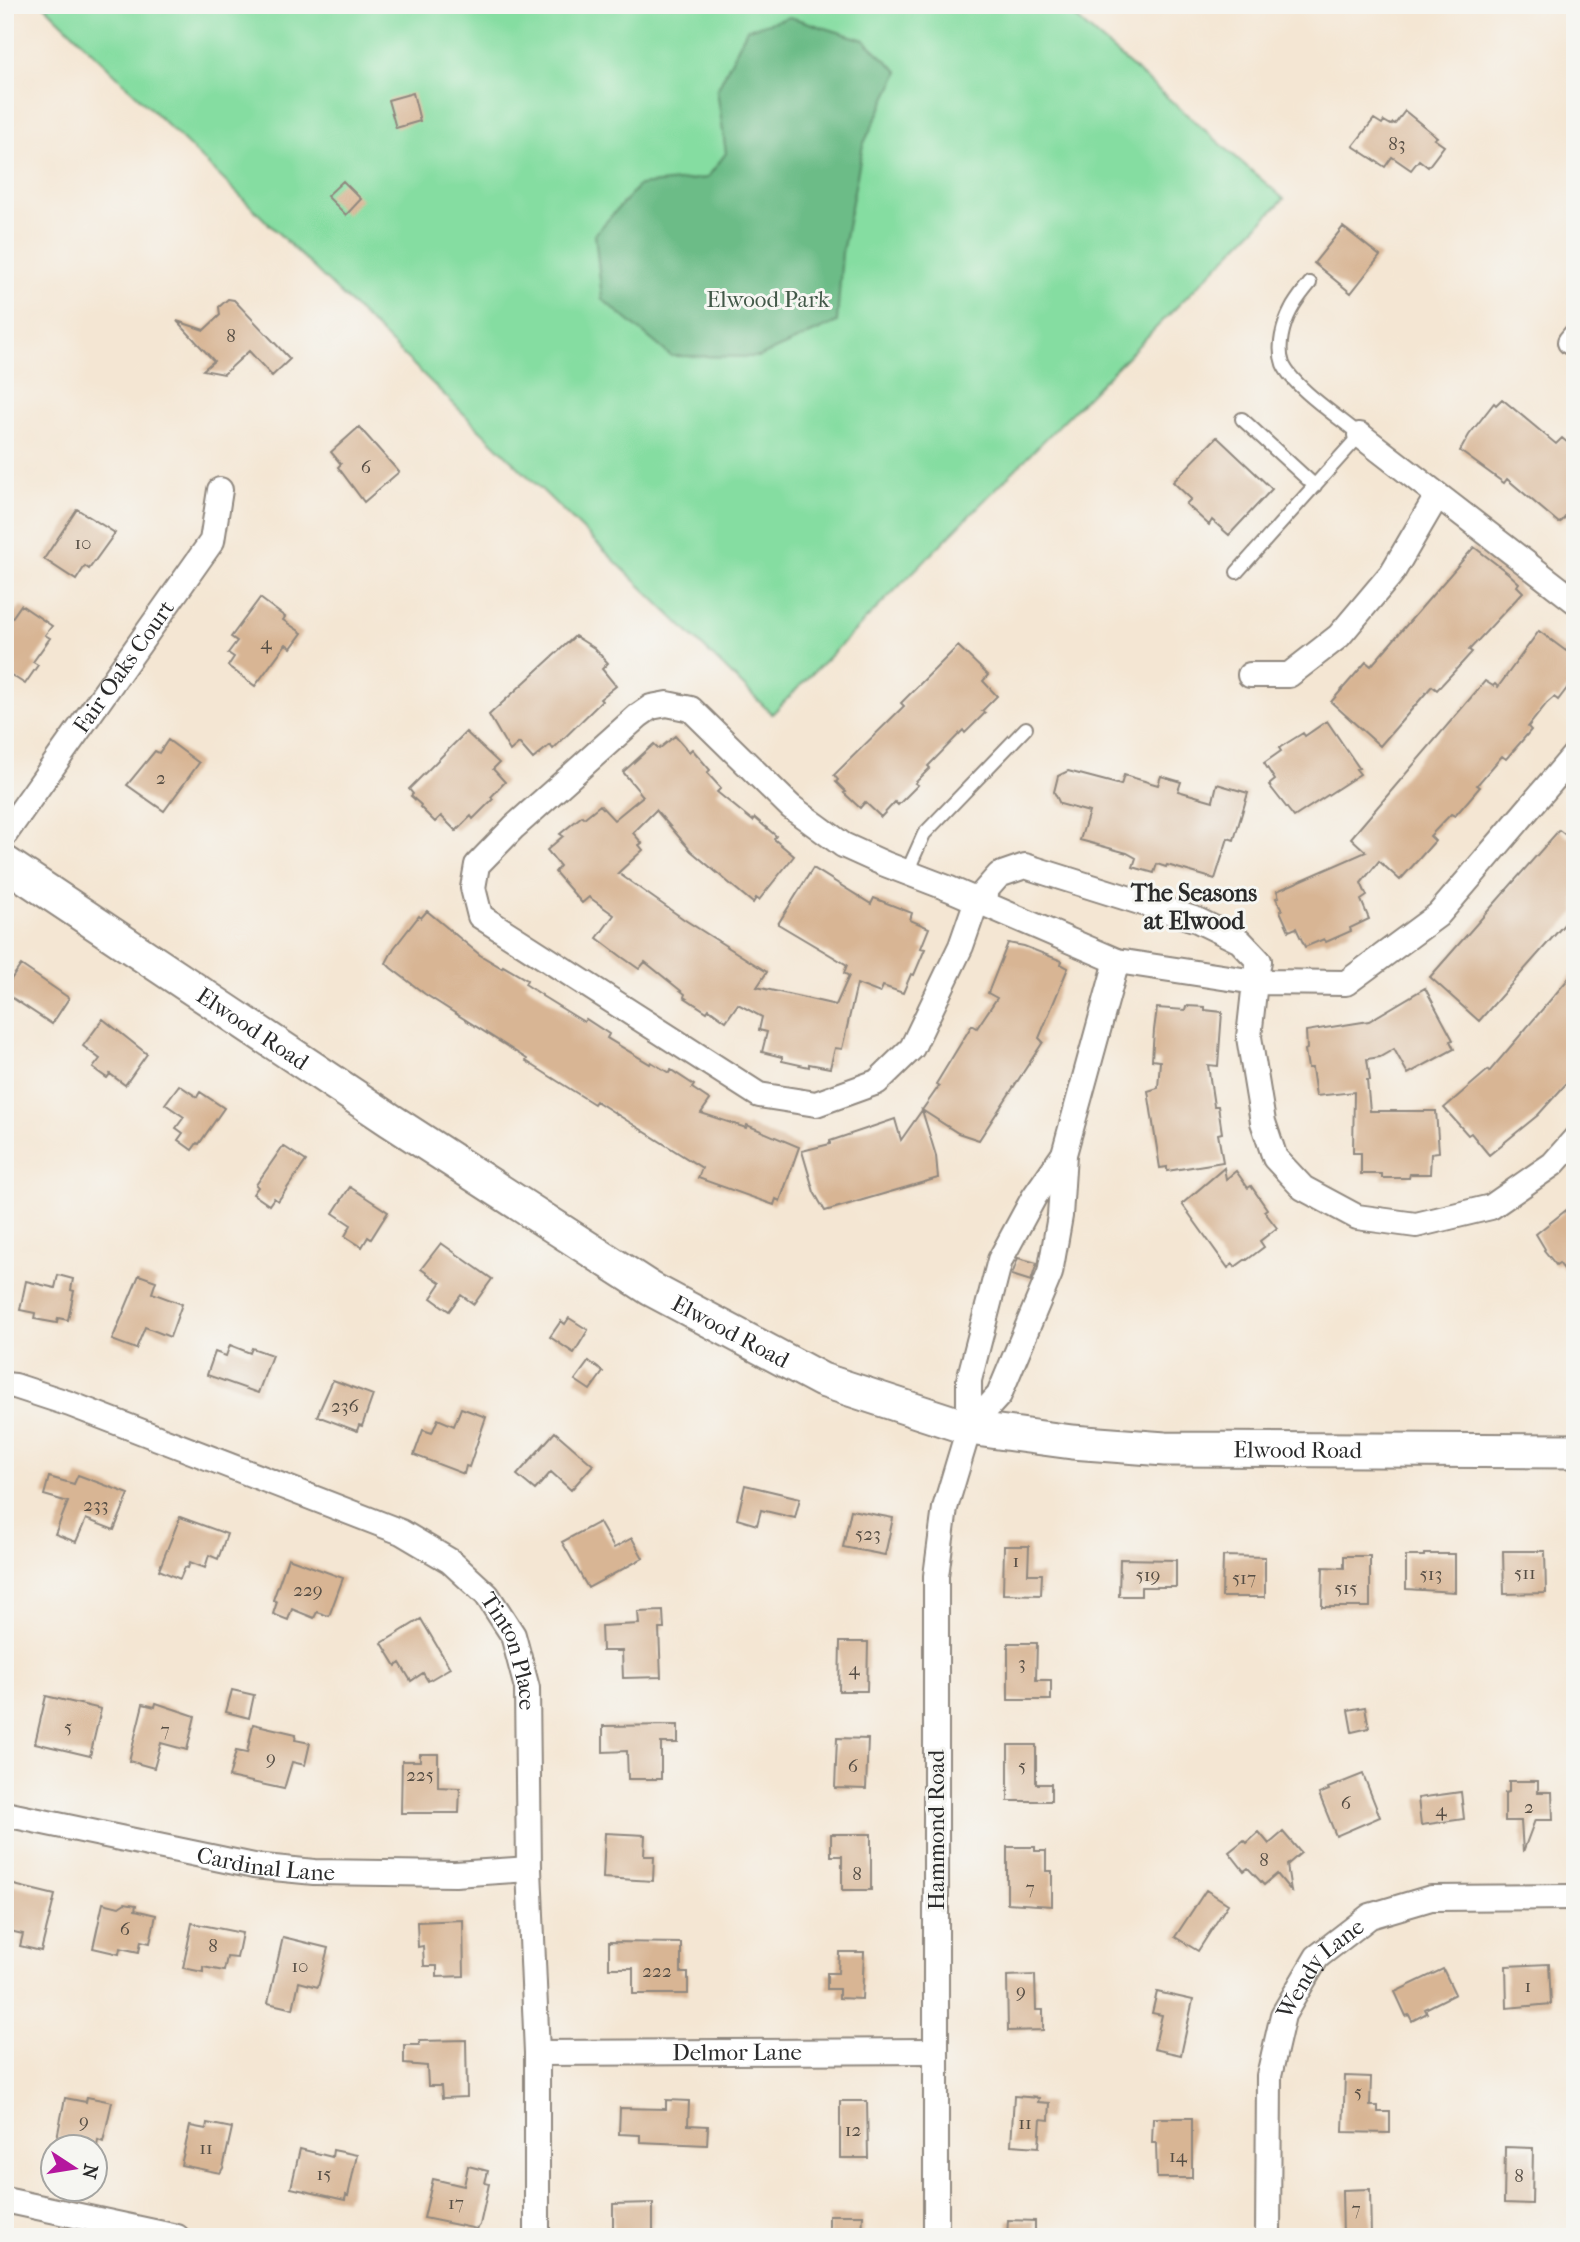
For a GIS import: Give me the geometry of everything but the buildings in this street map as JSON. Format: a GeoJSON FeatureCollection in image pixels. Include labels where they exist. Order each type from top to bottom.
{"type":"FeatureCollection","features":[{"type":"Feature","properties":{"kind":"main road","name":"Elwood Road"},"geometry":{"type":"LineString","coordinates":[[5,863],[390,1120],[651,1289],[822,1380],[969,1428],[1072,1442],[1165,1449],[1575,1451]]}},
{"type":"Feature","properties":{"kind":"street"},"geometry":{"type":"LineString","coordinates":[[1360,435],[1575,601]]}},
{"type":"Feature","properties":{"kind":"street","name":"Fair Oaks Court"},"geometry":{"type":"LineString","coordinates":[[5,834],[212,541],[220,489]]}},
{"type":"Feature","properties":{"kind":"street"},"geometry":{"type":"LineString","coordinates":[[1250,675],[1289,675],[1339,636],[1392,573],[1437,496]]}},
{"type":"Feature","properties":{"kind":"street"},"geometry":{"type":"LineString","coordinates":[[1575,754],[1438,915],[1346,983],[1255,982],[1117,961],[977,900],[843,845],[791,807],[691,709],[667,704],[651,706],[638,716],[514,827],[477,864],[473,888],[480,916],[759,1095],[816,1104],[877,1082],[912,1048],[961,946],[977,900],[999,875],[1025,866],[1197,920],[1240,941],[1259,961],[1255,982],[1249,1037],[1263,1122],[1275,1157],[1303,1188],[1356,1217],[1416,1224],[1491,1207],[1553,1164],[1575,1139]]}},
{"type":"Feature","properties":{"kind":"street"},"geometry":{"type":"LineString","coordinates":[[969,1428],[999,1395],[1050,1273],[1060,1216],[1064,1154],[1117,961]]}},
{"type":"Feature","properties":{"kind":"street"},"geometry":{"type":"LineString","coordinates":[[969,1428],[969,1380],[999,1260],[1034,1197],[1064,1154]]}},
{"type":"Feature","properties":{"kind":"street","name":"Tinton Place"},"geometry":{"type":"LineString","coordinates":[[5,1385],[70,1404],[401,1532],[460,1569],[487,1595],[513,1635],[527,1688],[529,1869],[537,2053],[537,2237]]}},
{"type":"Feature","properties":{"kind":"street","name":"Hammond Road"},"geometry":{"type":"LineString","coordinates":[[936,2237],[936,1576],[945,1508],[969,1428]]}},
{"type":"Feature","properties":{"kind":"street","name":"Cardinal Lane"},"geometry":{"type":"LineString","coordinates":[[5,1814],[254,1866],[302,1871],[455,1874],[529,1869]]}},
{"type":"Feature","properties":{"kind":"street","name":"Wendy Lane"},"geometry":{"type":"LineString","coordinates":[[1268,2237],[1269,2076],[1283,2015],[1317,1956],[1370,1916],[1431,1898],[1575,1897]]}},
{"type":"Feature","properties":{"kind":"street","name":"Delmor Lane"},"geometry":{"type":"LineString","coordinates":[[537,2053],[935,2052]]}},
{"type":"Feature","properties":{"kind":"street"},"geometry":{"type":"LineString","coordinates":[[5,2200],[177,2237]]}},
{"type":"Feature","properties":{"kind":"lane"},"geometry":{"type":"LineString","coordinates":[[1237,572],[1360,435],[1302,388],[1283,364],[1283,330],[1291,310],[1310,283]]}},
{"type":"Feature","properties":{"kind":"lane"},"geometry":{"type":"LineString","coordinates":[[1242,419],[1315,486]]}},
{"type":"Feature","properties":{"kind":"lane"},"geometry":{"type":"LineString","coordinates":[[907,872],[924,834],[1026,728]]}},
{"type":"Feature","properties":{"kind":"green space","name":"Elwood Park"},"geometry":{"type":"Polygon","coordinates":[[[44,5],[1061,5],[1284,199],[772,714],[44,5]]]}},
{"type":"Feature","properties":{"kind":"green space"},"geometry":{"type":"Polygon","coordinates":[[[790,17],[864,40],[899,72],[863,145],[842,253],[837,322],[759,357],[671,356],[602,299],[595,234],[639,185],[707,178],[726,153],[717,90],[747,29],[790,17]]]}},
{"type":"Feature","properties":{"kind":"district","name":"The Seasons at Elwood"},"geometry":{"type":"Point","coordinates":[1194,907]}}]}
